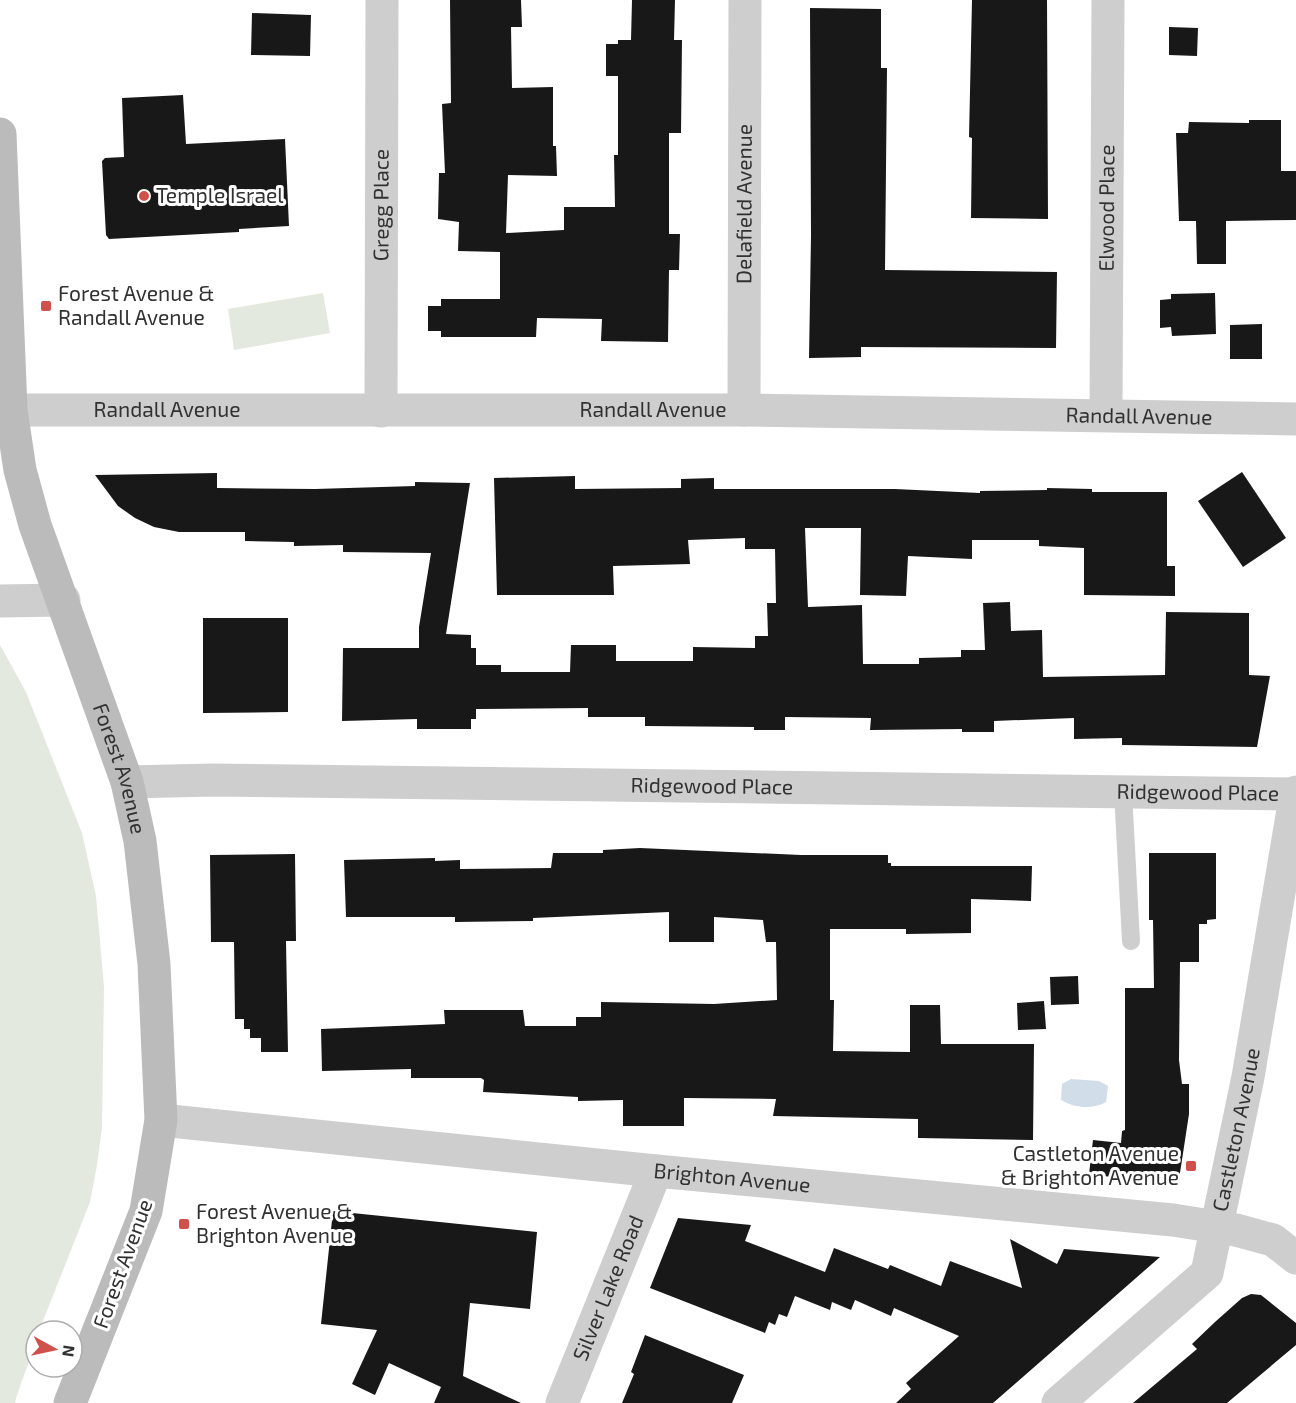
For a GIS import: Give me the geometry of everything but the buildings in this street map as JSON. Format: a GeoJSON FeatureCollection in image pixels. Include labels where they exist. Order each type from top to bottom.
{"type":"FeatureCollection","features":[{"type":"Feature","properties":{"kind":"main road","name":"Forest Avenue"},"geometry":{"type":"LineString","coordinates":[[0,147],[11,410],[20,470],[35,525],[64,600],[127,782],[140,841],[154,964],[161,1120],[146,1211],[70,1403]]}},
{"type":"Feature","properties":{"kind":"street","name":"Gregg Place"},"geometry":{"type":"LineString","coordinates":[[381,411],[382,0]]}},
{"type":"Feature","properties":{"kind":"street","name":"Delafield Avenue"},"geometry":{"type":"LineString","coordinates":[[744,410],[745,0]]}},
{"type":"Feature","properties":{"kind":"street","name":"Elwood Place"},"geometry":{"type":"LineString","coordinates":[[1106,415],[1108,0]]}},
{"type":"Feature","properties":{"kind":"street","name":"Randall Avenue"},"geometry":{"type":"LineString","coordinates":[[11,410],[744,410],[1296,419]]}},
{"type":"Feature","properties":{"kind":"street"},"geometry":{"type":"LineString","coordinates":[[0,601],[64,600]]}},
{"type":"Feature","properties":{"kind":"street","name":"Ridgewood Place"},"geometry":{"type":"LineString","coordinates":[[127,782],[213,780],[1296,793]]}},
{"type":"Feature","properties":{"kind":"street","name":"Castleton Avenue"},"geometry":{"type":"LineString","coordinates":[[1058,1403],[1207,1272],[1248,1077],[1296,793]]}},
{"type":"Feature","properties":{"kind":"street","name":"Brighton Avenue"},"geometry":{"type":"LineString","coordinates":[[161,1120],[656,1171],[1173,1220],[1218,1227],[1273,1240],[1296,1258]]}},
{"type":"Feature","properties":{"kind":"street","name":"Silver Lake Road"},"geometry":{"type":"LineString","coordinates":[[562,1403],[656,1171]]}},
{"type":"Feature","properties":{"kind":"lane"},"geometry":{"type":"LineString","coordinates":[[1123,792],[1131,941]]}},
{"type":"Feature","properties":{"kind":"shaded area"},"geometry":{"type":"Polygon","coordinates":[[[323,293],[330,333],[234,350],[228,309],[323,293]]]}},
{"type":"Feature","properties":{"kind":"shaded area"},"geometry":{"type":"Polygon","coordinates":[[[0,645],[26,692],[82,833],[96,896],[104,987],[102,1128],[90,1202],[44,1319],[24,1319],[24,1375],[15,1403],[0,1403],[0,645]]]}},
{"type":"Feature","properties":{"kind":"shaded area"},"geometry":{"type":"Polygon","coordinates":[[[1071,1079],[1099,1081],[1108,1086],[1106,1102],[1101,1105],[1084,1107],[1061,1100],[1062,1084],[1071,1079]]]}},
{"type":"Feature","properties":{"kind":"place","name":"Temple Israel"},"geometry":{"type":"Point","coordinates":[144,196]}},
{"type":"Feature","properties":{"kind":"place","name":"Forest Avenue & Randall Avenue"},"geometry":{"type":"Point","coordinates":[46,306]}},
{"type":"Feature","properties":{"kind":"place","name":"Castleton Avenue & Brighton Avenue"},"geometry":{"type":"Point","coordinates":[1191,1166]}},
{"type":"Feature","properties":{"kind":"place","name":"Forest Avenue & Brighton Avenue"},"geometry":{"type":"Point","coordinates":[184,1224]}}]}
